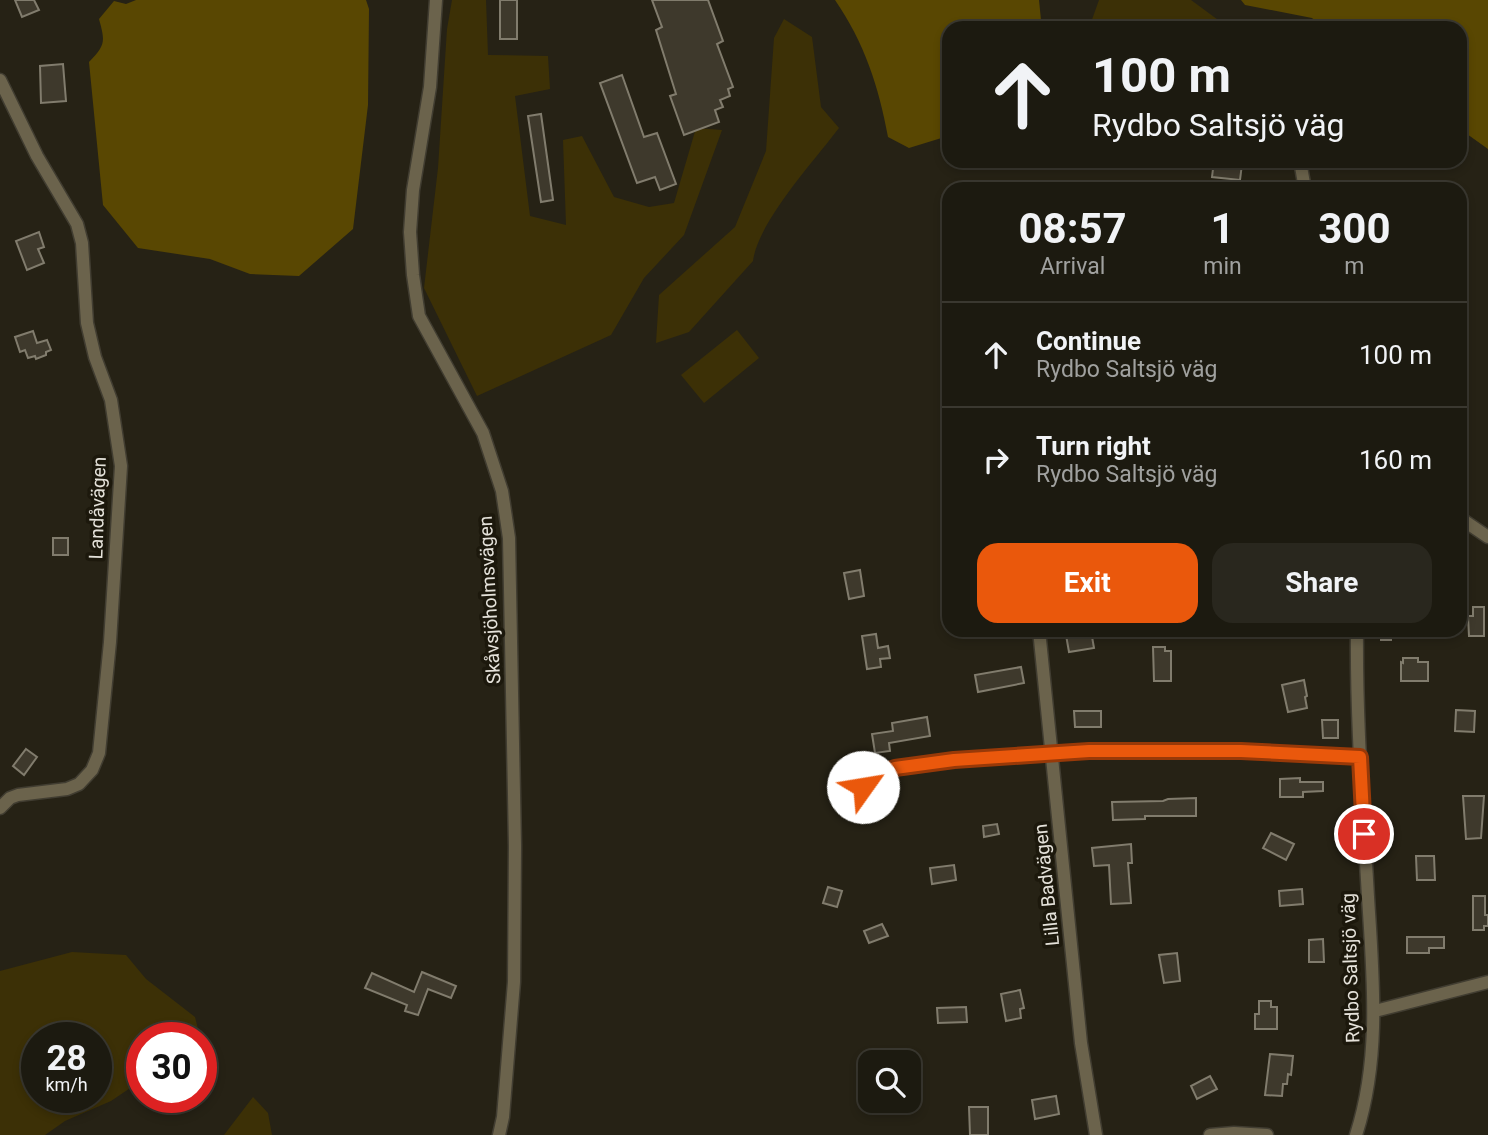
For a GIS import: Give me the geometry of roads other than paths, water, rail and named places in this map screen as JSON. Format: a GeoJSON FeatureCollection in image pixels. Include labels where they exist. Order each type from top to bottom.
{"type":"FeatureCollection","features":[{"type":"Feature","properties":{"kind":"street","name":"Skåvsjöholmsvägen"},"geometry":{"type":"LineString","coordinates":[[436,0],[430,87],[413,190],[410,232],[413,275],[419,316],[483,433],[502,491],[509,538],[515,846],[514,982],[503,1117],[499,1135]]}},
{"type":"Feature","properties":{"kind":"street","name":"Landåvägen"},"geometry":{"type":"LineString","coordinates":[[0,80],[37,156],[77,224],[82,243],[88,323],[94,357],[111,400],[121,466],[110,642],[96,762],[86,779],[74,787],[18,795],[10,798],[0,808]]}},
{"type":"Feature","properties":{"kind":"street"},"geometry":{"type":"LineString","coordinates":[[1467,523],[1488,537]]}},
{"type":"Feature","properties":{"kind":"street","name":"Lilla Badvägen"},"geometry":{"type":"LineString","coordinates":[[1040,637],[1081,1044],[1096,1135]]}},
{"type":"Feature","properties":{"kind":"street","name":"Rydbo Saltsjö väg"},"geometry":{"type":"LineString","coordinates":[[1356,1135],[1371,1073],[1375,1012],[1360,757],[1357,637]]}},
{"type":"Feature","properties":{"kind":"street"},"geometry":{"type":"LineString","coordinates":[[863,787],[873,776],[895,768],[954,760],[1089,751],[1241,751],[1360,757]]}},
{"type":"Feature","properties":{"kind":"street"},"geometry":{"type":"LineString","coordinates":[[1375,1012],[1488,982]]}},
{"type":"Feature","properties":{"kind":"street"},"geometry":{"type":"LineString","coordinates":[[1210,1135],[1266,1135]]}}]}
